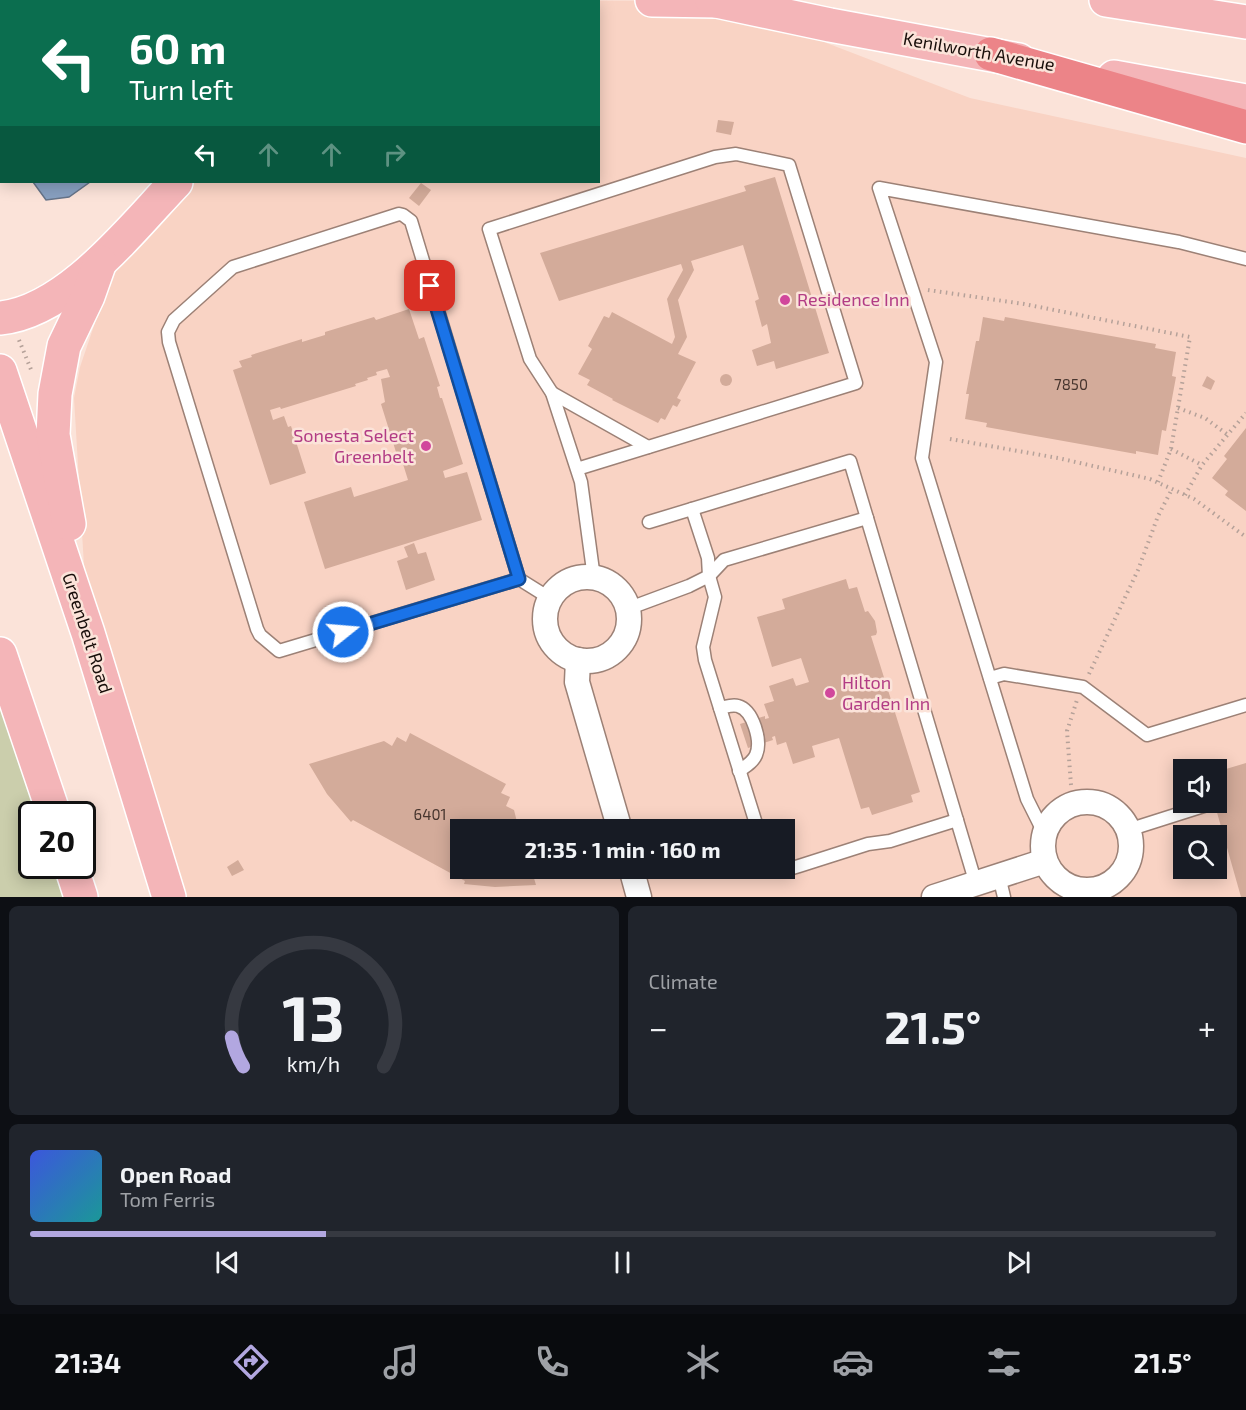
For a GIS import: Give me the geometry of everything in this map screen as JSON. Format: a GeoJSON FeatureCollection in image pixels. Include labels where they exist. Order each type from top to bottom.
{"type":"FeatureCollection","features":[{"type":"Feature","properties":{"kind":"highway"},"geometry":{"type":"LineString","coordinates":[[992,54],[1246,127]]}},
{"type":"Feature","properties":{"kind":"main road","name":"Kenilworth Avenue"},"geometry":{"type":"LineString","coordinates":[[652,0],[714,1],[830,25],[1246,101]]}},
{"type":"Feature","properties":{"kind":"main road"},"geometry":{"type":"LineString","coordinates":[[1106,0],[1246,22]]}},
{"type":"Feature","properties":{"kind":"main road"},"geometry":{"type":"LineString","coordinates":[[8,324],[11,317],[42,304],[70,288],[100,262],[175,183]]}},
{"type":"Feature","properties":{"kind":"main road"},"geometry":{"type":"LineString","coordinates":[[88,633],[53,435],[55,394],[64,346],[88,296],[100,262]]}},
{"type":"Feature","properties":{"kind":"main road","name":"Greenbelt Road"},"geometry":{"type":"LineString","coordinates":[[0,371],[88,633],[169,897]]}},
{"type":"Feature","properties":{"kind":"main road"},"geometry":{"type":"LineString","coordinates":[[0,654],[50,801]]}},
{"type":"Feature","properties":{"kind":"main road"},"geometry":{"type":"LineString","coordinates":[[75,879],[81,897]]}},
{"type":"Feature","properties":{"kind":"street"},"geometry":{"type":"LineString","coordinates":[[585,577],[594,578],[605,581],[618,591],[627,609],[629,623],[626,637],[618,648],[602,659],[578,660],[570,658],[557,648],[548,634],[546,611],[558,589],[573,580],[585,577]]}},
{"type":"Feature","properties":{"kind":"street"},"geometry":{"type":"LineString","coordinates":[[578,660],[577,682],[617,819]]}},
{"type":"Feature","properties":{"kind":"street"},"geometry":{"type":"LineString","coordinates":[[1085,801],[1099,802],[1111,808],[1121,817],[1128,830],[1131,850],[1128,864],[1112,883],[1099,889],[1087,890],[1066,885],[1056,878],[1045,861],[1042,843],[1048,823],[1056,813],[1070,804],[1085,801]]}},
{"type":"Feature","properties":{"kind":"street"},"geometry":{"type":"LineString","coordinates":[[934,897],[993,886],[1045,861]]}},
{"type":"Feature","properties":{"kind":"street"},"geometry":{"type":"LineString","coordinates":[[634,879],[639,897]]}},
{"type":"Feature","properties":{"kind":"lane"},"geometry":{"type":"LineString","coordinates":[[577,469],[856,383],[789,165],[736,154],[715,157],[489,229],[530,359],[552,393],[577,469],[594,578]]}},
{"type":"Feature","properties":{"kind":"lane"},"geometry":{"type":"LineString","coordinates":[[1044,833],[1027,799],[922,458],[936,362],[879,188],[1179,242],[1246,259]]}},
{"type":"Feature","properties":{"kind":"lane"},"geometry":{"type":"LineString","coordinates":[[519,579],[279,651],[256,628],[169,342],[168,332],[174,320],[233,267],[399,214],[408,217],[519,579],[551,599]]}},
{"type":"Feature","properties":{"kind":"lane"},"geometry":{"type":"LineString","coordinates":[[552,393],[648,447]]}},
{"type":"Feature","properties":{"kind":"lane"},"geometry":{"type":"LineString","coordinates":[[649,522],[850,461],[957,820],[993,886]]}},
{"type":"Feature","properties":{"kind":"lane"},"geometry":{"type":"LineString","coordinates":[[692,509],[708,558],[709,576],[715,597],[703,647],[754,819]]}},
{"type":"Feature","properties":{"kind":"lane"},"geometry":{"type":"LineString","coordinates":[[627,609],[689,586],[709,576],[724,560],[867,518]]}},
{"type":"Feature","properties":{"kind":"lane"},"geometry":{"type":"LineString","coordinates":[[990,678],[1004,674],[1083,687],[1147,735],[1246,705]]}},
{"type":"Feature","properties":{"kind":"lane"},"geometry":{"type":"LineString","coordinates":[[720,708],[734,705],[741,707],[752,720],[758,752],[750,764],[739,771]]}},
{"type":"Feature","properties":{"kind":"lane"},"geometry":{"type":"LineString","coordinates":[[1128,830],[1182,813]]}},
{"type":"Feature","properties":{"kind":"lane"},"geometry":{"type":"LineString","coordinates":[[795,867],[957,820]]}},
{"type":"Feature","properties":{"kind":"path"},"geometry":{"type":"LineString","coordinates":[[914,295],[931,289],[1024,304],[1190,337],[1171,449],[1158,482]]}},
{"type":"Feature","properties":{"kind":"path"},"geometry":{"type":"LineString","coordinates":[[8,324],[33,373]]}},
{"type":"Feature","properties":{"kind":"path"},"geometry":{"type":"LineString","coordinates":[[1178,408],[1205,418],[1228,435]]}},
{"type":"Feature","properties":{"kind":"path"},"geometry":{"type":"LineString","coordinates":[[1185,495],[1202,465],[1246,413]]}},
{"type":"Feature","properties":{"kind":"path"},"geometry":{"type":"LineString","coordinates":[[950,439],[1058,458],[1158,482],[1194,499],[1246,537]]}},
{"type":"Feature","properties":{"kind":"path"},"geometry":{"type":"LineString","coordinates":[[1171,449],[1202,465]]}},
{"type":"Feature","properties":{"kind":"path"},"geometry":{"type":"LineString","coordinates":[[1071,785],[1067,731],[1083,687],[1138,570],[1158,516],[1172,489]]}},
{"type":"Feature","properties":{"kind":"shaded area"},"geometry":{"type":"Polygon","coordinates":[[[600,1],[717,1],[970,98],[1246,158],[1246,897],[169,897],[88,633],[74,398],[80,367],[101,305],[100,262],[175,183],[600,183],[600,1]]]}},
{"type":"Feature","properties":{"kind":"green space"},"geometry":{"type":"Polygon","coordinates":[[[0,686],[39,801],[18,801],[18,879],[64,879],[70,897],[0,897],[0,686]]]}},
{"type":"Feature","properties":{"kind":"water"},"geometry":{"type":"Polygon","coordinates":[[[34,183],[89,183],[69,197],[46,200],[34,183]]]}},
{"type":"Feature","properties":{"kind":"building"},"geometry":{"type":"Polygon","coordinates":[[[718,120],[734,122],[731,135],[716,132],[718,120]]]}},
{"type":"Feature","properties":{"kind":"building","name":"Residence Inn"},"geometry":{"type":"Polygon","coordinates":[[[775,177],[829,353],[776,369],[774,361],[757,366],[752,350],[771,343],[767,324],[762,327],[755,301],[759,299],[743,245],[691,261],[694,270],[678,300],[687,337],[678,354],[696,362],[677,398],[681,400],[677,407],[673,405],[665,420],[661,418],[658,423],[587,385],[590,380],[578,374],[592,349],[588,346],[604,316],[609,318],[612,312],[672,344],[675,337],[667,299],[683,270],[681,264],[559,301],[540,253],[746,191],[744,186],[775,177]]]}},
{"type":"Feature","properties":{"kind":"building"},"geometry":{"type":"Polygon","coordinates":[[[421,183],[431,190],[419,206],[409,198],[421,183]]]}},
{"type":"Feature","properties":{"kind":"building","name":"Sonesta Select Greenbelt"},"geometry":{"type":"Polygon","coordinates":[[[409,309],[419,339],[424,337],[440,386],[437,387],[440,398],[442,398],[463,464],[443,471],[445,478],[467,472],[482,520],[325,569],[304,502],[351,487],[354,497],[408,480],[403,464],[400,465],[381,404],[385,402],[381,379],[390,377],[387,369],[376,372],[377,375],[355,384],[356,386],[281,409],[280,407],[270,410],[273,420],[284,416],[288,427],[291,426],[306,473],[270,485],[233,370],[242,367],[239,361],[252,357],[251,355],[302,339],[302,342],[325,335],[325,332],[374,317],[376,320],[409,309]]]}},
{"type":"Feature","properties":{"kind":"building"},"geometry":{"type":"Polygon","coordinates":[[[983,317],[1004,321],[1005,317],[1156,344],[1155,348],[1176,352],[1172,376],[1176,377],[1166,431],[1162,430],[1158,455],[1136,451],[1136,454],[986,427],[987,423],[965,419],[969,394],[966,394],[983,317]]]}},
{"type":"Feature","properties":{"kind":"building"},"geometry":{"type":"Polygon","coordinates":[[[728,374],[732,380],[728,386],[724,386],[720,378],[728,374]]]}},
{"type":"Feature","properties":{"kind":"building"},"geometry":{"type":"Polygon","coordinates":[[[1207,376],[1215,381],[1211,390],[1202,386],[1207,376]]]}},
{"type":"Feature","properties":{"kind":"building"},"geometry":{"type":"Polygon","coordinates":[[[1246,428],[1246,511],[1225,495],[1228,491],[1212,478],[1227,459],[1224,456],[1246,428]]]}},
{"type":"Feature","properties":{"kind":"building"},"geometry":{"type":"Polygon","coordinates":[[[414,543],[418,554],[426,552],[435,580],[406,590],[397,561],[408,557],[404,547],[414,543]]]}},
{"type":"Feature","properties":{"kind":"building","name":"Hilton Garden Inn"},"geometry":{"type":"Polygon","coordinates":[[[846,579],[849,589],[857,587],[865,612],[868,611],[875,621],[877,632],[876,635],[871,636],[920,792],[911,795],[913,802],[872,815],[869,807],[861,809],[839,738],[812,746],[815,757],[793,764],[786,742],[777,745],[775,736],[772,737],[773,740],[748,748],[740,724],[765,716],[765,719],[769,718],[764,704],[774,701],[769,686],[793,678],[796,686],[809,682],[801,658],[772,667],[757,617],[785,609],[782,599],[846,579]]]}},
{"type":"Feature","properties":{"kind":"building"},"geometry":{"type":"Polygon","coordinates":[[[410,733],[506,784],[501,793],[510,797],[506,806],[514,810],[516,819],[450,819],[450,873],[353,820],[351,822],[327,794],[309,764],[384,741],[392,746],[397,737],[406,742],[410,733]]]}},
{"type":"Feature","properties":{"kind":"building"},"geometry":{"type":"Polygon","coordinates":[[[1246,763],[1246,897],[1241,897],[1227,848],[1227,825],[1221,825],[1217,813],[1227,813],[1227,769],[1246,763]]]}},
{"type":"Feature","properties":{"kind":"building"},"geometry":{"type":"Polygon","coordinates":[[[238,860],[244,870],[232,876],[227,867],[238,860]]]}},
{"type":"Feature","properties":{"kind":"building"},"geometry":{"type":"Polygon","coordinates":[[[461,879],[534,879],[536,885],[495,887],[464,884],[465,881],[461,879]]]}},
{"type":"Feature","properties":{"kind":"place","name":"Residence Inn"},"geometry":{"type":"Point","coordinates":[785,300]}},
{"type":"Feature","properties":{"kind":"place","name":"Sonesta Select Greenbelt"},"geometry":{"type":"Point","coordinates":[426,446]}},
{"type":"Feature","properties":{"kind":"place","name":"Hilton Garden Inn"},"geometry":{"type":"Point","coordinates":[830,693]}},
{"type":"Feature","properties":{"kind":"route"},"geometry":{"type":"LineString","coordinates":[[343,632],[519,579],[430,286]]}}]}
